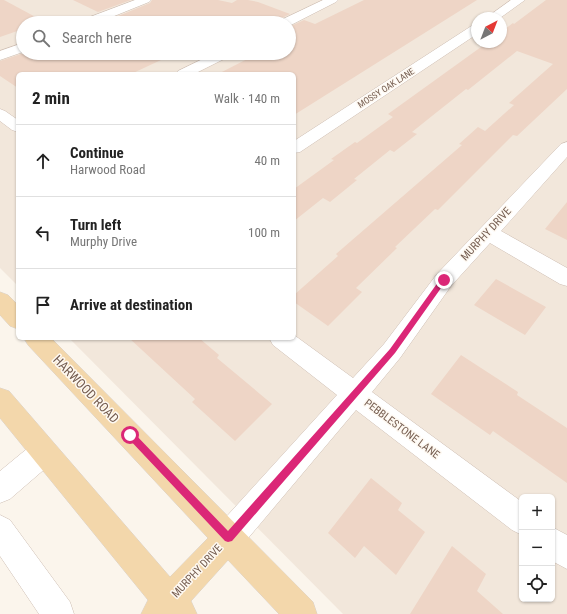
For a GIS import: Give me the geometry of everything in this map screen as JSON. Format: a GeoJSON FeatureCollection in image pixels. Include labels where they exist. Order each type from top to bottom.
{"type":"FeatureCollection","features":[{"type":"Feature","properties":{"kind":"main road"},"geometry":{"type":"LineString","coordinates":[[0,301],[16,318]]}},
{"type":"Feature","properties":{"kind":"main road","name":"HARWOOD ROAD"},"geometry":{"type":"LineString","coordinates":[[38,340],[301,614]]}},
{"type":"Feature","properties":{"kind":"main road"},"geometry":{"type":"LineString","coordinates":[[0,399],[169,609]]}},
{"type":"Feature","properties":{"kind":"main road","name":"MURPHY DRIVE"},"geometry":{"type":"LineString","coordinates":[[169,609],[228,538]]}},
{"type":"Feature","properties":{"kind":"street"},"geometry":{"type":"LineString","coordinates":[[104,16],[145,0]]}},
{"type":"Feature","properties":{"kind":"street"},"geometry":{"type":"LineString","coordinates":[[312,0],[329,1]]}},
{"type":"Feature","properties":{"kind":"street"},"geometry":{"type":"LineString","coordinates":[[501,12],[519,0]]}},
{"type":"Feature","properties":{"kind":"street"},"geometry":{"type":"LineString","coordinates":[[296,18],[329,1]]}},
{"type":"Feature","properties":{"kind":"street","name":"MOSSY OAK LANE"},"geometry":{"type":"LineString","coordinates":[[296,147],[471,32]]}},
{"type":"Feature","properties":{"kind":"street"},"geometry":{"type":"LineString","coordinates":[[0,56],[16,50]]}},
{"type":"Feature","properties":{"kind":"street"},"geometry":{"type":"LineString","coordinates":[[187,72],[211,60]]}},
{"type":"Feature","properties":{"kind":"street"},"geometry":{"type":"LineString","coordinates":[[0,114],[16,126]]}},
{"type":"Feature","properties":{"kind":"street","name":"MURPHY DRIVE"},"geometry":{"type":"LineString","coordinates":[[228,538],[392,351],[444,280],[567,147]]}},
{"type":"Feature","properties":{"kind":"street"},"geometry":{"type":"LineString","coordinates":[[487,232],[567,278]]}},
{"type":"Feature","properties":{"kind":"street","name":"PEBBLESTONE LANE"},"geometry":{"type":"LineString","coordinates":[[284,340],[519,518]]}},
{"type":"Feature","properties":{"kind":"street"},"geometry":{"type":"LineString","coordinates":[[0,489],[44,452]]}},
{"type":"Feature","properties":{"kind":"street"},"geometry":{"type":"LineString","coordinates":[[0,530],[58,614]]}},
{"type":"Feature","properties":{"kind":"street"},"geometry":{"type":"LineString","coordinates":[[555,544],[567,554]]}},
{"type":"Feature","properties":{"kind":"shaded area"},"geometry":{"type":"Polygon","coordinates":[[[0,0],[567,0],[567,614],[343,614],[71,340],[296,340],[296,72],[16,72],[16,284],[0,268],[0,0]]]}},
{"type":"Feature","properties":{"kind":"building"},"geometry":{"type":"Polygon","coordinates":[[[0,0],[4,0],[34,16],[16,16],[16,31],[0,37],[0,0]]]}},
{"type":"Feature","properties":{"kind":"building"},"geometry":{"type":"Polygon","coordinates":[[[73,0],[131,0],[98,12],[73,0]]]}},
{"type":"Feature","properties":{"kind":"building"},"geometry":{"type":"Polygon","coordinates":[[[152,0],[218,0],[232,3],[237,0],[248,0],[258,2],[290,14],[286,16],[118,16],[150,3],[152,0]]]}},
{"type":"Feature","properties":{"kind":"building"},"geometry":{"type":"Polygon","coordinates":[[[364,0],[477,0],[296,114],[296,72],[222,72],[245,60],[296,60],[296,24],[304,20],[315,24],[364,0]]]}},
{"type":"Feature","properties":{"kind":"building"},"geometry":{"type":"Polygon","coordinates":[[[546,0],[567,0],[567,89],[517,136],[513,135],[438,210],[435,209],[395,247],[397,248],[356,288],[362,292],[328,326],[296,303],[296,293],[338,256],[336,254],[462,145],[459,144],[478,127],[485,131],[514,105],[509,103],[553,64],[517,51],[412,132],[417,134],[394,152],[390,150],[354,179],[357,180],[330,202],[323,198],[296,219],[296,188],[334,160],[331,159],[355,142],[357,143],[393,117],[388,114],[480,48],[507,48],[507,28],[513,23],[514,24],[546,0]]]}},
{"type":"Feature","properties":{"kind":"building"},"geometry":{"type":"Polygon","coordinates":[[[16,56],[16,60],[161,60],[135,72],[16,72],[16,87],[0,76],[0,61],[16,56]]]}},
{"type":"Feature","properties":{"kind":"building"},"geometry":{"type":"Polygon","coordinates":[[[567,202],[567,240],[545,229],[567,202]]]}},
{"type":"Feature","properties":{"kind":"building"},"geometry":{"type":"Polygon","coordinates":[[[496,279],[546,307],[525,335],[474,305],[496,279]]]}},
{"type":"Feature","properties":{"kind":"building"},"geometry":{"type":"Polygon","coordinates":[[[131,340],[201,340],[219,355],[217,358],[272,404],[235,441],[192,402],[195,399],[131,340]]]}},
{"type":"Feature","properties":{"kind":"building"},"geometry":{"type":"Polygon","coordinates":[[[461,355],[518,392],[517,395],[567,428],[567,483],[493,431],[490,435],[431,394],[461,355]]]}},
{"type":"Feature","properties":{"kind":"building"},"geometry":{"type":"Polygon","coordinates":[[[371,478],[402,503],[398,510],[425,532],[396,575],[364,546],[355,558],[328,533],[371,478]]]}},
{"type":"Feature","properties":{"kind":"building"},"geometry":{"type":"Polygon","coordinates":[[[452,546],[486,574],[477,591],[503,614],[410,614],[452,546]]]}},
{"type":"Feature","properties":{"kind":"route"},"geometry":{"type":"LineString","coordinates":[[130,435],[228,538],[392,351],[444,280]]}}]}
